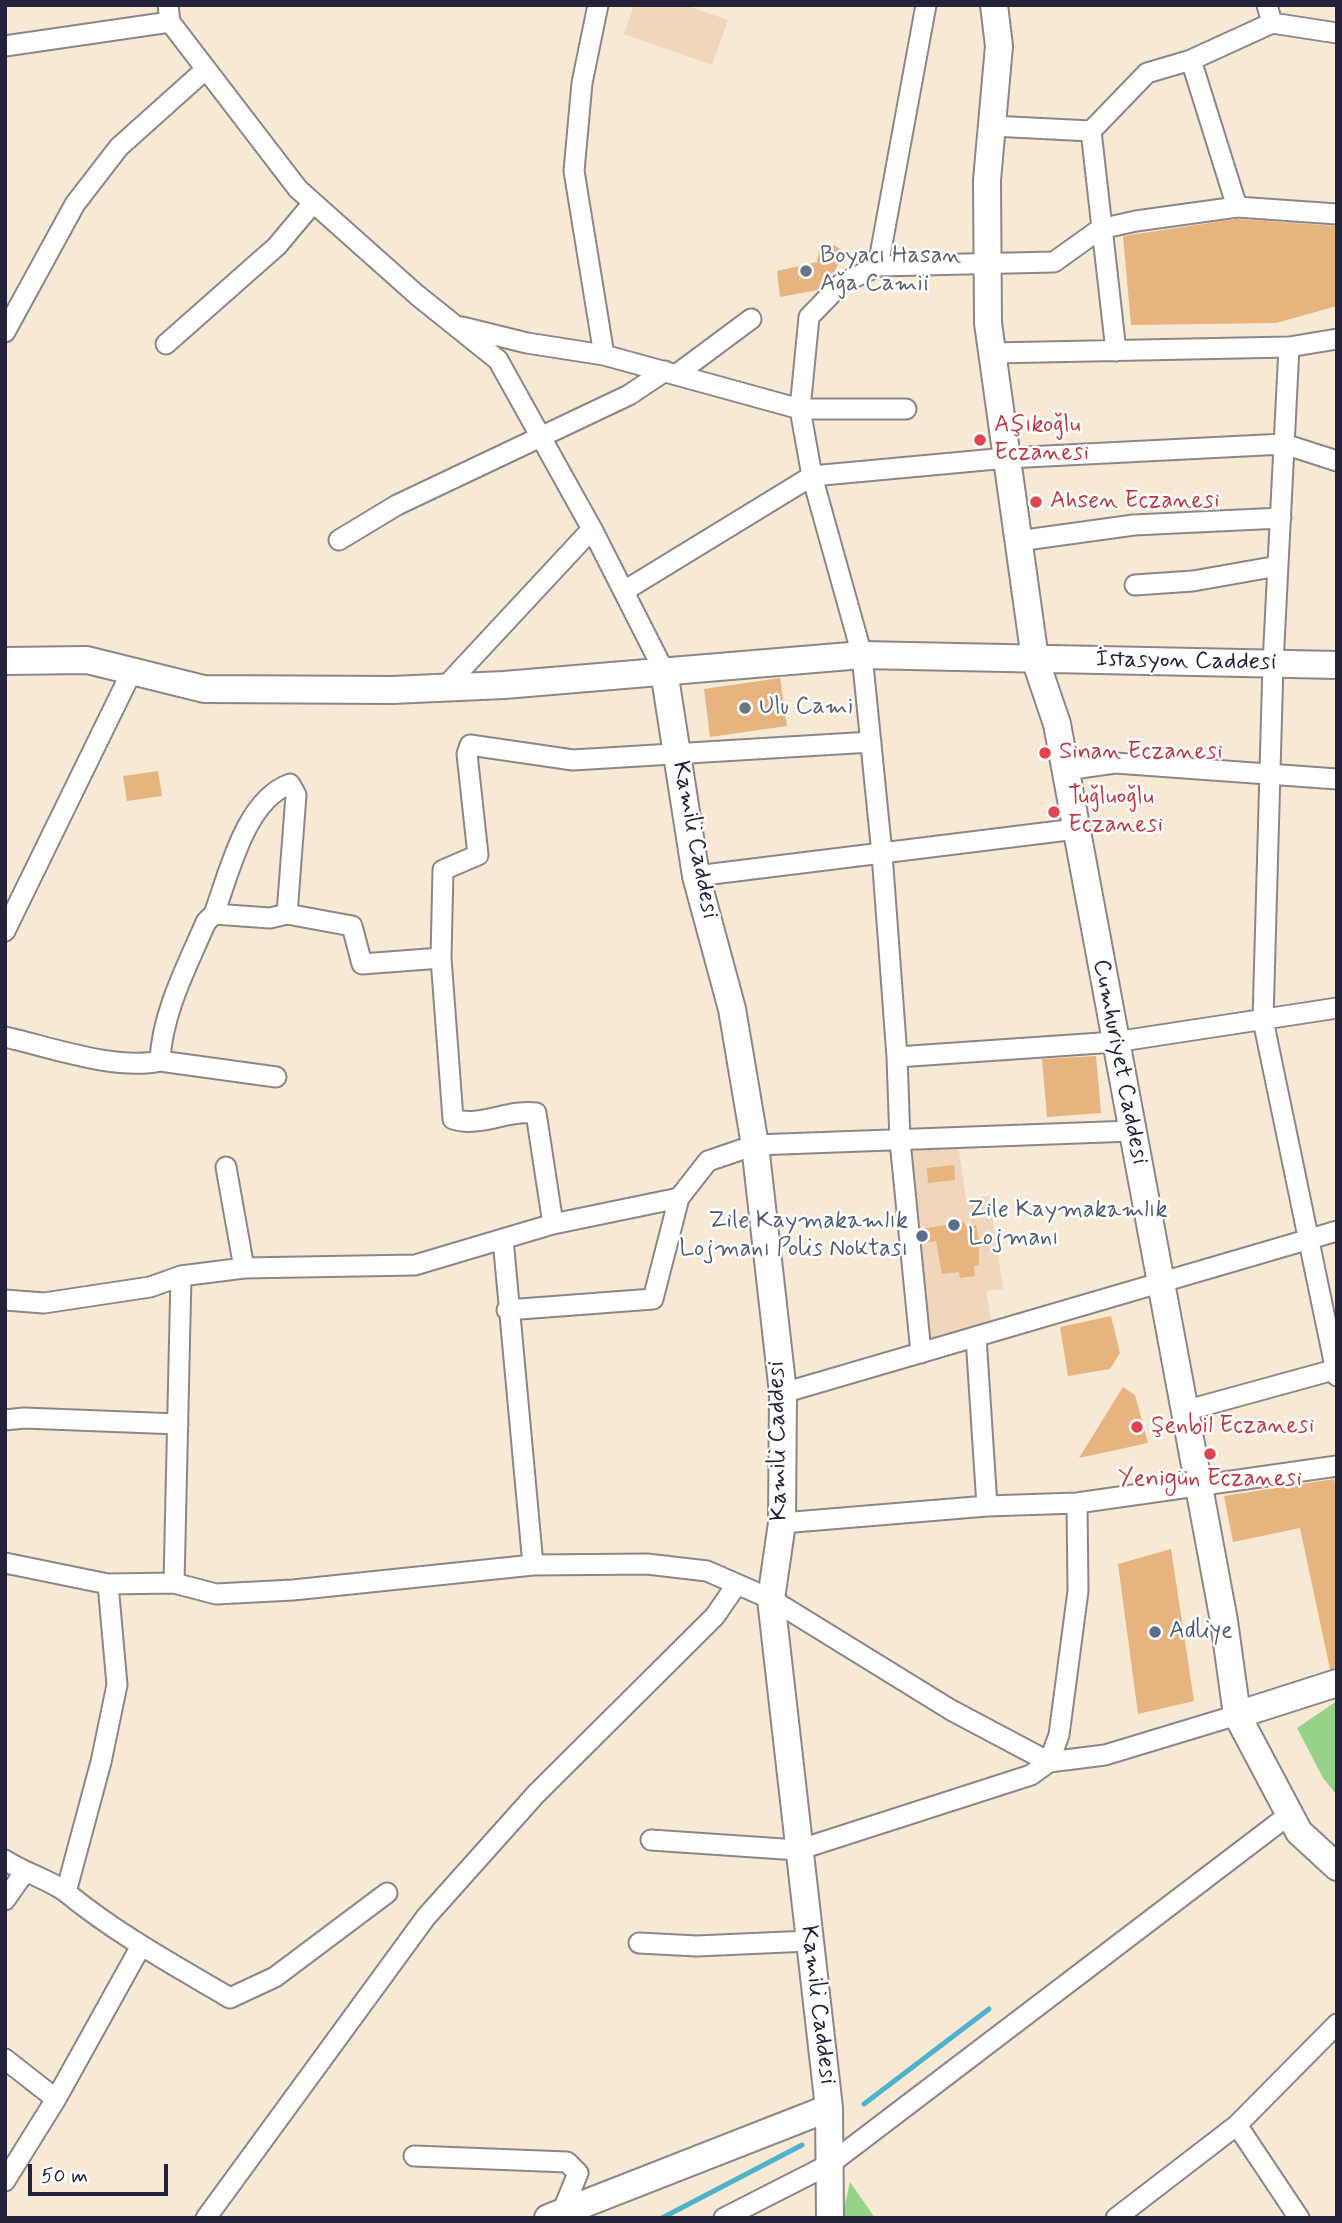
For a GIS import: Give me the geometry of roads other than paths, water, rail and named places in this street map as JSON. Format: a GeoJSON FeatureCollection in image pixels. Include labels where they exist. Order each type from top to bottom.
{"type":"FeatureCollection","features":[{"type":"Feature","properties":{"kind":"main road","name":"Cumhuriyet Caddesi"},"geometry":{"type":"LineString","coordinates":[[994,5],[999,46],[987,180],[988,323],[1018,541],[1035,659],[1057,724],[1066,770],[1224,1620],[1237,1715]]}},
{"type":"Feature","properties":{"kind":"main road","name":"İstasyon Caddesi"},"geometry":{"type":"LineString","coordinates":[[5,661],[87,660],[204,689],[444,688],[862,655],[1337,665]]}},
{"type":"Feature","properties":{"kind":"main road","name":"Kamili Caddesi"},"geometry":{"type":"LineString","coordinates":[[664,671],[695,876],[732,1009],[755,1145],[783,1393],[782,1523],[771,1599],[829,2108],[830,2218]]}},
{"type":"Feature","properties":{"kind":"main road"},"geometry":{"type":"LineString","coordinates":[[1337,1683],[1237,1715],[1299,1832],[1337,1867]]}},
{"type":"Feature","properties":{"kind":"main road"},"geometry":{"type":"LineString","coordinates":[[555,2215],[829,2108]]}},
{"type":"Feature","properties":{"kind":"street"},"geometry":{"type":"LineString","coordinates":[[598,5],[582,83],[574,171],[604,355]]}},
{"type":"Feature","properties":{"kind":"street"},"geometry":{"type":"LineString","coordinates":[[878,266],[926,5]]}},
{"type":"Feature","properties":{"kind":"street"},"geometry":{"type":"LineString","coordinates":[[5,46],[169,14],[205,70],[298,189],[498,360],[592,529],[664,671]]}},
{"type":"Feature","properties":{"kind":"street"},"geometry":{"type":"LineString","coordinates":[[992,126],[1091,131],[1147,73],[1191,60],[1269,14],[1337,33]]}},
{"type":"Feature","properties":{"kind":"street"},"geometry":{"type":"LineString","coordinates":[[1191,60],[1237,207]]}},
{"type":"Feature","properties":{"kind":"street"},"geometry":{"type":"LineString","coordinates":[[5,332],[75,204],[119,147],[205,70]]}},
{"type":"Feature","properties":{"kind":"street"},"geometry":{"type":"LineString","coordinates":[[1091,131],[1100,229],[1116,351]]}},
{"type":"Feature","properties":{"kind":"street"},"geometry":{"type":"LineString","coordinates":[[166,344],[277,246],[313,203]]}},
{"type":"Feature","properties":{"kind":"street"},"geometry":{"type":"LineString","coordinates":[[921,1353],[900,1141],[897,1057],[882,854],[862,655],[812,476],[800,409],[809,317],[841,284],[878,266],[1054,262],[1100,229],[1136,221],[1237,207],[1337,214]]}},
{"type":"Feature","properties":{"kind":"street"},"geometry":{"type":"LineString","coordinates":[[339,540],[397,505],[629,395],[671,372],[751,319]]}},
{"type":"Feature","properties":{"kind":"street"},"geometry":{"type":"LineString","coordinates":[[454,325],[527,343],[604,355],[800,409],[906,410]]}},
{"type":"Feature","properties":{"kind":"street"},"geometry":{"type":"LineString","coordinates":[[992,353],[1289,347],[1337,339]]}},
{"type":"Feature","properties":{"kind":"street"},"geometry":{"type":"LineString","coordinates":[[1184,1411],[1336,1371],[1263,1020],[1273,664],[1289,347]]}},
{"type":"Feature","properties":{"kind":"street"},"geometry":{"type":"LineString","coordinates":[[624,591],[812,476],[1007,458],[1284,444],[1337,461]]}},
{"type":"Feature","properties":{"kind":"street"},"geometry":{"type":"LineString","coordinates":[[1018,541],[1134,525],[1281,518]]}},
{"type":"Feature","properties":{"kind":"street"},"geometry":{"type":"LineString","coordinates":[[444,688],[592,529]]}},
{"type":"Feature","properties":{"kind":"street"},"geometry":{"type":"LineString","coordinates":[[1135,585],[1194,581],[1278,566]]}},
{"type":"Feature","properties":{"kind":"street"},"geometry":{"type":"LineString","coordinates":[[5,930],[132,671]]}},
{"type":"Feature","properties":{"kind":"street"},"geometry":{"type":"LineString","coordinates":[[553,1224],[536,1113],[520,1111],[464,1123],[453,1119],[441,958],[443,870],[478,855],[467,754],[470,745],[573,760],[871,742]]}},
{"type":"Feature","properties":{"kind":"street"},"geometry":{"type":"LineString","coordinates":[[1066,770],[1115,763],[1337,779]]}},
{"type":"Feature","properties":{"kind":"street"},"geometry":{"type":"LineString","coordinates":[[160,1061],[161,1042],[178,989],[206,922],[214,914],[248,821],[279,788],[290,784],[296,795],[287,914]]}},
{"type":"Feature","properties":{"kind":"street"},"geometry":{"type":"LineString","coordinates":[[695,876],[1076,829]]}},
{"type":"Feature","properties":{"kind":"street"},"geometry":{"type":"LineString","coordinates":[[214,914],[270,918],[287,914],[352,926],[362,964],[441,958]]}},
{"type":"Feature","properties":{"kind":"street"},"geometry":{"type":"LineString","coordinates":[[897,1057],[1115,1042],[1337,1008]]}},
{"type":"Feature","properties":{"kind":"street"},"geometry":{"type":"LineString","coordinates":[[5,1037],[94,1058],[149,1063],[160,1061],[276,1077]]}},
{"type":"Feature","properties":{"kind":"street"},"geometry":{"type":"LineString","coordinates":[[508,1310],[653,1299],[680,1198],[708,1161],[755,1145],[1132,1131]]}},
{"type":"Feature","properties":{"kind":"street"},"geometry":{"type":"LineString","coordinates":[[226,1167],[244,1268]]}},
{"type":"Feature","properties":{"kind":"street"},"geometry":{"type":"LineString","coordinates":[[5,1300],[44,1303],[150,1287],[181,1276],[244,1268],[415,1265],[553,1224],[680,1198]]}},
{"type":"Feature","properties":{"kind":"street"},"geometry":{"type":"LineString","coordinates":[[783,1393],[1337,1231]]}},
{"type":"Feature","properties":{"kind":"street"},"geometry":{"type":"LineString","coordinates":[[503,1239],[533,1565]]}},
{"type":"Feature","properties":{"kind":"street"},"geometry":{"type":"LineString","coordinates":[[173,1583],[181,1276]]}},
{"type":"Feature","properties":{"kind":"street"},"geometry":{"type":"LineString","coordinates":[[976,1337],[987,1506]]}},
{"type":"Feature","properties":{"kind":"street"},"geometry":{"type":"LineString","coordinates":[[5,1420],[24,1418],[178,1424]]}},
{"type":"Feature","properties":{"kind":"street"},"geometry":{"type":"LineString","coordinates":[[782,1523],[987,1506],[1077,1503],[1337,1466]]}},
{"type":"Feature","properties":{"kind":"street"},"geometry":{"type":"LineString","coordinates":[[1049,1762],[1059,1735],[1078,1591],[1077,1503]]}},
{"type":"Feature","properties":{"kind":"street"},"geometry":{"type":"LineString","coordinates":[[5,1563],[108,1584],[173,1583],[216,1594],[293,1590],[533,1565],[648,1564],[707,1571],[771,1599],[951,1710],[1049,1762]]}},
{"type":"Feature","properties":{"kind":"street"},"geometry":{"type":"LineString","coordinates":[[66,1892],[101,1762],[117,1685],[108,1584]]}},
{"type":"Feature","properties":{"kind":"street"},"geometry":{"type":"LineString","coordinates":[[206,2218],[426,1917],[536,1794],[715,1616],[737,1584]]}},
{"type":"Feature","properties":{"kind":"street"},"geometry":{"type":"LineString","coordinates":[[651,1840],[798,1850],[1031,1775],[1049,1762],[1105,1755],[1237,1715]]}},
{"type":"Feature","properties":{"kind":"street"},"geometry":{"type":"LineString","coordinates":[[724,2218],[831,2164],[1290,1814]]}},
{"type":"Feature","properties":{"kind":"street"},"geometry":{"type":"LineString","coordinates":[[5,1860],[24,1873],[66,1892],[75,1902],[141,1946],[230,1998],[275,1977],[387,1893]]}},
{"type":"Feature","properties":{"kind":"street"},"geometry":{"type":"LineString","coordinates":[[5,1900],[24,1873]]}},
{"type":"Feature","properties":{"kind":"street"},"geometry":{"type":"LineString","coordinates":[[639,1943],[697,1946],[809,1941]]}},
{"type":"Feature","properties":{"kind":"street"},"geometry":{"type":"LineString","coordinates":[[5,2181],[56,2099],[141,1946]]}},
{"type":"Feature","properties":{"kind":"street"},"geometry":{"type":"LineString","coordinates":[[1116,2218],[1237,2125],[1337,2024]]}},
{"type":"Feature","properties":{"kind":"street"},"geometry":{"type":"LineString","coordinates":[[5,2059],[56,2099]]}},
{"type":"Feature","properties":{"kind":"street"},"geometry":{"type":"LineString","coordinates":[[1237,2125],[1299,2218]]}},
{"type":"Feature","properties":{"kind":"street"},"geometry":{"type":"LineString","coordinates":[[414,2156],[568,2162],[578,2173],[555,2215]]}},
{"type":"Feature","properties":{"kind":"waterway"},"geometry":{"type":"LineString","coordinates":[[864,2104],[989,2009]]}},
{"type":"Feature","properties":{"kind":"waterway"},"geometry":{"type":"LineString","coordinates":[[662,2218],[802,2145]]}},
{"type":"Feature","properties":{"kind":"place","name":"Boyacı Hasan Ağa Camii"},"geometry":{"type":"Point","coordinates":[806,271]}},
{"type":"Feature","properties":{"kind":"place","name":"Aşıkoğlu Eczanesi"},"geometry":{"type":"Point","coordinates":[980,440]}},
{"type":"Feature","properties":{"kind":"place","name":"Ahsen Eczanesi"},"geometry":{"type":"Point","coordinates":[1036,502]}},
{"type":"Feature","properties":{"kind":"place","name":"Ulu Cami"},"geometry":{"type":"Point","coordinates":[745,708]}},
{"type":"Feature","properties":{"kind":"place","name":"Sinan Eczanesi"},"geometry":{"type":"Point","coordinates":[1045,753]}},
{"type":"Feature","properties":{"kind":"place","name":"Tuğluoğlu Eczanesi"},"geometry":{"type":"Point","coordinates":[1054,812]}},
{"type":"Feature","properties":{"kind":"place","name":"Zile Kaymakamlık Lojmanı"},"geometry":{"type":"Point","coordinates":[954,1225]}},
{"type":"Feature","properties":{"kind":"place","name":"Zile Kaymakamlık Lojmanı Polis Noktası"},"geometry":{"type":"Point","coordinates":[922,1236]}},
{"type":"Feature","properties":{"kind":"place","name":"Şenbil Eczanesi"},"geometry":{"type":"Point","coordinates":[1137,1427]}},
{"type":"Feature","properties":{"kind":"place","name":"Yenigün Eczanesi"},"geometry":{"type":"Point","coordinates":[1210,1454]}},
{"type":"Feature","properties":{"kind":"place","name":"Adliye"},"geometry":{"type":"Point","coordinates":[1155,1632]}}]}
